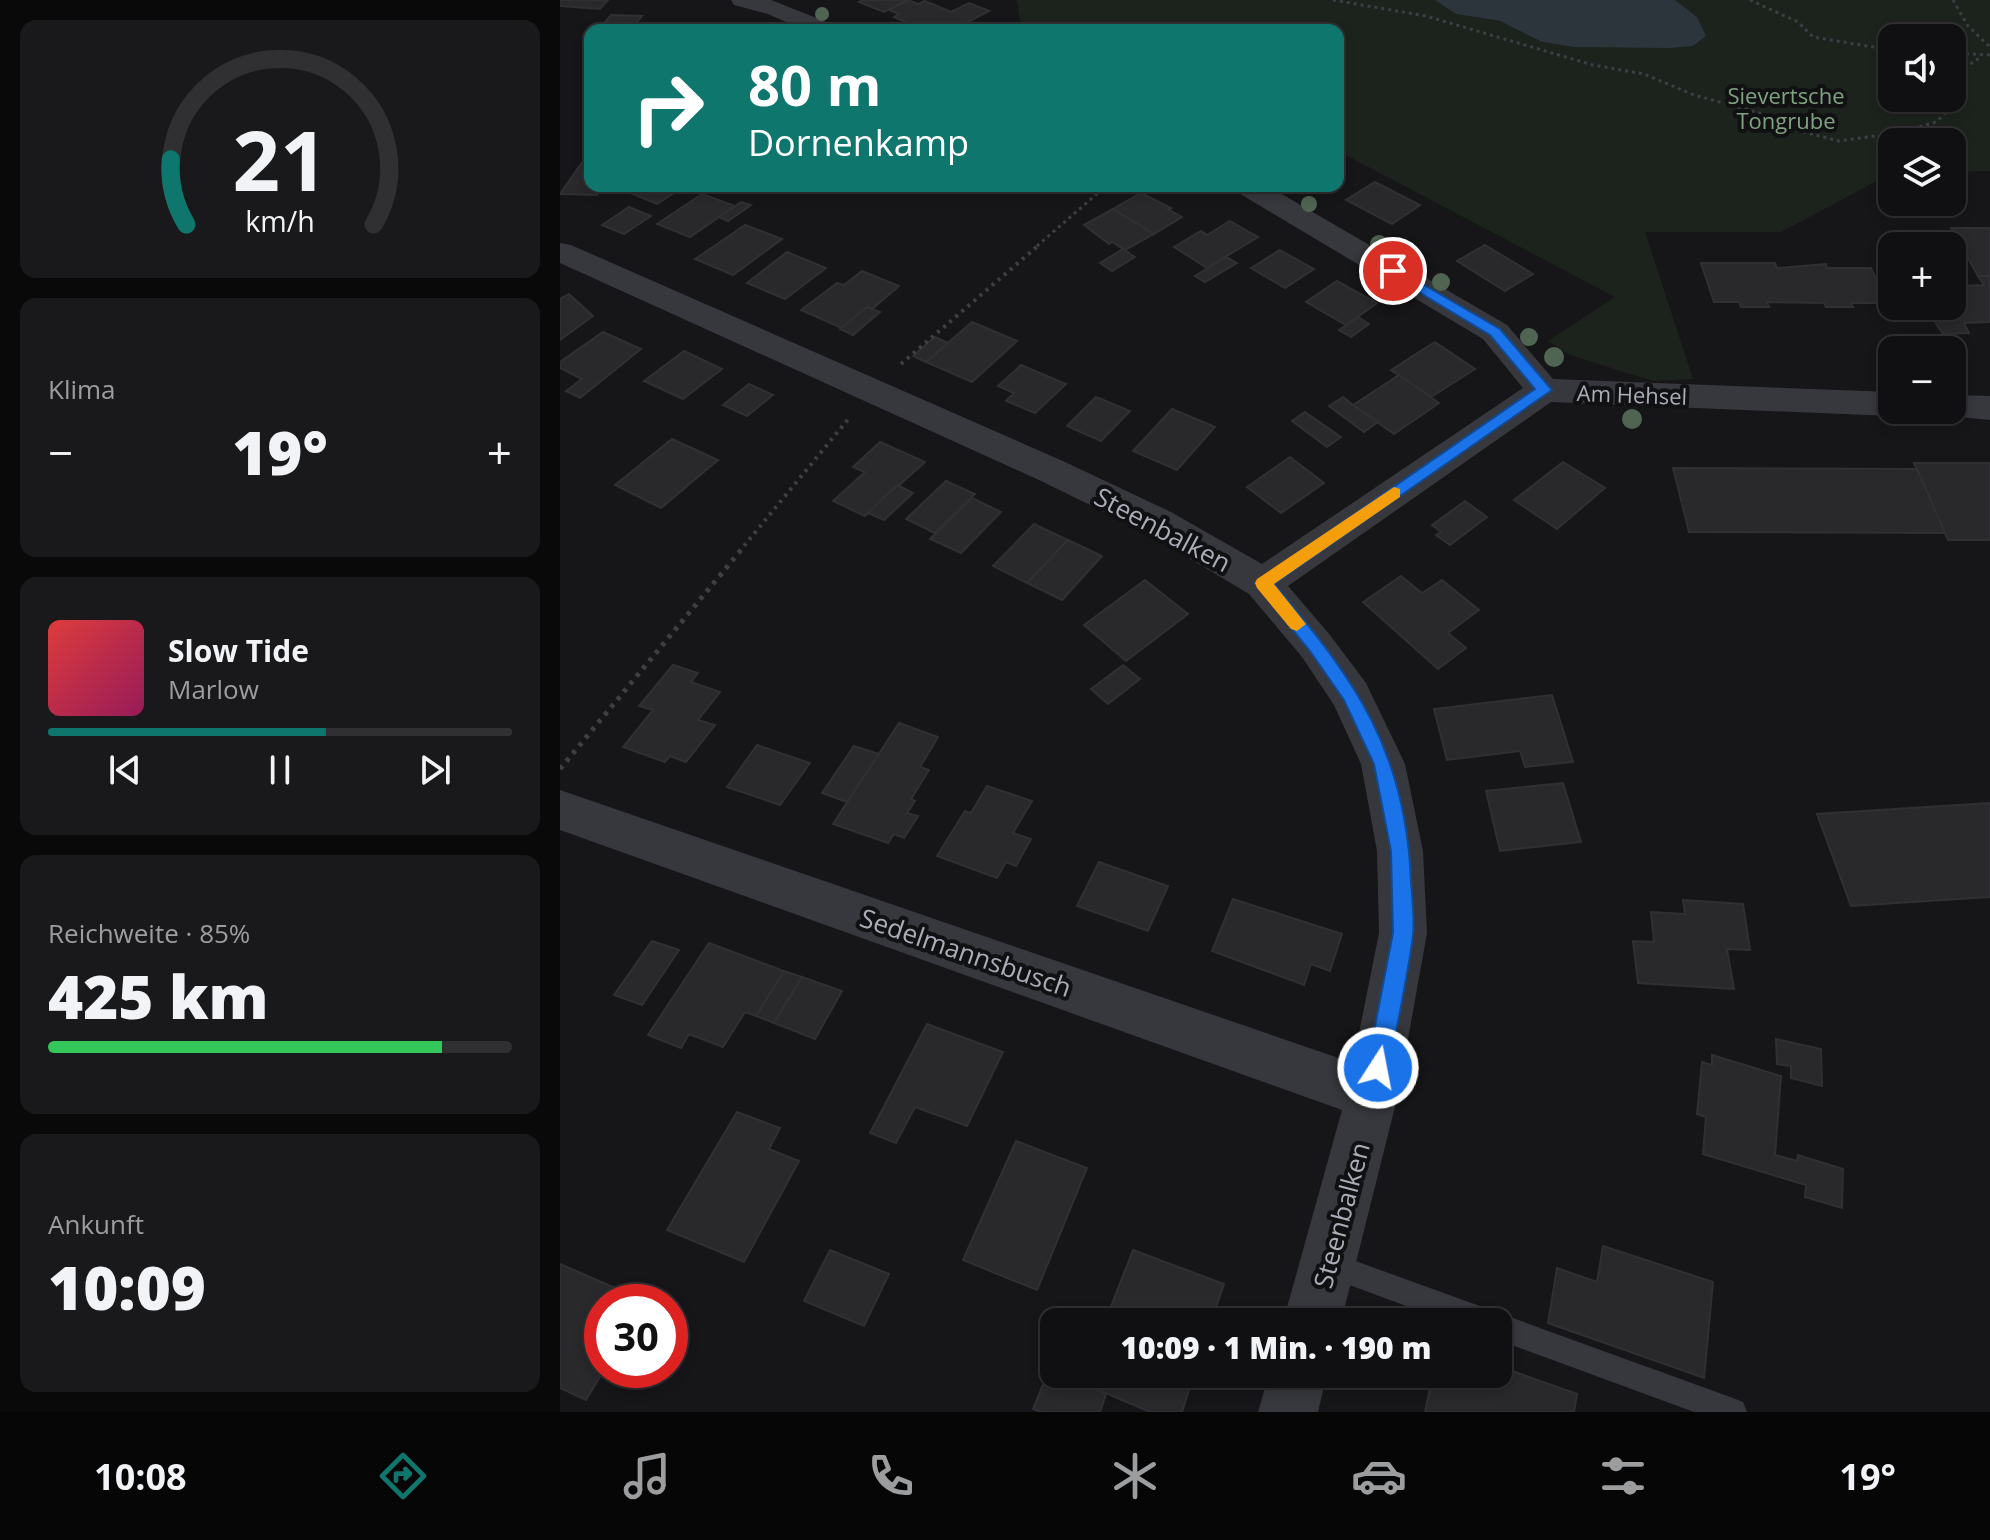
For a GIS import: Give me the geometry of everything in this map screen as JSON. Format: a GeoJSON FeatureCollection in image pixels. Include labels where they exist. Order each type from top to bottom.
{"type":"FeatureCollection","features":[{"type":"Feature","properties":{"kind":"street"},"geometry":{"type":"LineString","coordinates":[[743,0],[777,9],[811,24]]}},
{"type":"Feature","properties":{"kind":"street","name":"Am Hehsel"},"geometry":{"type":"LineString","coordinates":[[1257,192],[1495,332],[1544,390],[1878,403]]}},
{"type":"Feature","properties":{"kind":"street","name":"Steenbalken"},"geometry":{"type":"LineString","coordinates":[[560,252],[1158,522],[1263,583],[1316,646],[1351,695],[1383,764],[1400,851],[1403,933],[1372,1095],[1316,1308]]}},
{"type":"Feature","properties":{"kind":"street"},"geometry":{"type":"LineString","coordinates":[[1263,583],[1544,390]]}},
{"type":"Feature","properties":{"kind":"street"},"geometry":{"type":"LineString","coordinates":[[1966,407],[1990,408]]}},
{"type":"Feature","properties":{"kind":"street","name":"Sedelmannsbusch"},"geometry":{"type":"LineString","coordinates":[[560,810],[1372,1095]]}},
{"type":"Feature","properties":{"kind":"street"},"geometry":{"type":"LineString","coordinates":[[1288,1412],[1294,1388]]}},
{"type":"Feature","properties":{"kind":"lane"},"geometry":{"type":"LineString","coordinates":[[1328,1264],[1448,1308]]}},
{"type":"Feature","properties":{"kind":"lane"},"geometry":{"type":"LineString","coordinates":[[1512,1331],[1733,1412]]}},
{"type":"Feature","properties":{"kind":"path"},"geometry":{"type":"LineString","coordinates":[[1333,0],[1426,16],[1593,65],[1644,74],[1694,95],[1759,113],[1788,128],[1839,141],[1897,133],[1936,122],[1961,98],[1961,70],[1981,57]]}},
{"type":"Feature","properties":{"kind":"path"},"geometry":{"type":"LineString","coordinates":[[1750,0],[1798,22],[1813,37],[1878,48]]}},
{"type":"Feature","properties":{"kind":"path"},"geometry":{"type":"LineString","coordinates":[[1953,0],[1959,16],[1974,35],[1990,47]]}},
{"type":"Feature","properties":{"kind":"path"},"geometry":{"type":"LineString","coordinates":[[1966,55],[1990,55]]}},
{"type":"Feature","properties":{"kind":"path"},"geometry":{"type":"LineString","coordinates":[[560,769],[871,391],[1099,192]]}},
{"type":"Feature","properties":{"kind":"green space","name":"Sievertsche Tongrube"},"geometry":{"type":"Polygon","coordinates":[[[1017,0],[1435,0],[1456,14],[1500,21],[1542,42],[1574,47],[1693,46],[1697,17],[1675,0],[1990,0],[1990,171],[1966,172],[1966,128],[1878,128],[1878,180],[1781,232],[1645,232],[1693,379],[1653,381],[1570,355],[1548,341],[1615,297],[1344,154],[1344,24],[1028,24],[1020,21],[1017,0]]]}},
{"type":"Feature","properties":{"kind":"shaded area"},"geometry":{"type":"Polygon","coordinates":[[[1435,0],[1675,0],[1697,17],[1706,36],[1693,46],[1670,48],[1574,47],[1542,42],[1500,21],[1456,14],[1435,0]]]}},
{"type":"Feature","properties":{"kind":"building"},"geometry":{"type":"Polygon","coordinates":[[[560,0],[608,0],[600,9],[560,6],[560,0]]]}},
{"type":"Feature","properties":{"kind":"building"},"geometry":{"type":"Polygon","coordinates":[[[907,0],[884,12],[859,2],[907,0]]]}},
{"type":"Feature","properties":{"kind":"building"},"geometry":{"type":"Polygon","coordinates":[[[908,0],[918,4],[925,1],[951,12],[969,3],[989,11],[964,24],[910,24],[894,17],[899,14],[889,10],[908,0]]]}},
{"type":"Feature","properties":{"kind":"building"},"geometry":{"type":"Polygon","coordinates":[[[611,15],[642,16],[635,24],[603,24],[611,15]]]}},
{"type":"Feature","properties":{"kind":"building"},"geometry":{"type":"Polygon","coordinates":[[[584,160],[584,192],[599,192],[597,195],[560,194],[584,160]]]}},
{"type":"Feature","properties":{"kind":"building"},"geometry":{"type":"Polygon","coordinates":[[[1375,182],[1420,205],[1392,224],[1346,200],[1375,182]]]}},
{"type":"Feature","properties":{"kind":"building"},"geometry":{"type":"Polygon","coordinates":[[[628,192],[676,192],[657,204],[628,192]]]}},
{"type":"Feature","properties":{"kind":"building"},"geometry":{"type":"Polygon","coordinates":[[[1141,193],[1182,217],[1154,234],[1113,209],[1141,193]]]}},
{"type":"Feature","properties":{"kind":"building"},"geometry":{"type":"Polygon","coordinates":[[[702,194],[735,206],[690,237],[657,224],[702,194]]]}},
{"type":"Feature","properties":{"kind":"building"},"geometry":{"type":"Polygon","coordinates":[[[741,202],[751,205],[728,221],[719,217],[741,202]]]}},
{"type":"Feature","properties":{"kind":"building"},"geometry":{"type":"Polygon","coordinates":[[[629,207],[651,216],[624,234],[602,225],[629,207]]]}},
{"type":"Feature","properties":{"kind":"building"},"geometry":{"type":"Polygon","coordinates":[[[1113,209],[1154,234],[1125,250],[1112,242],[1109,244],[1084,225],[1113,209]]]}},
{"type":"Feature","properties":{"kind":"building"},"geometry":{"type":"Polygon","coordinates":[[[1230,221],[1258,237],[1207,268],[1174,247],[1201,231],[1207,235],[1230,221]]]}},
{"type":"Feature","properties":{"kind":"building"},"geometry":{"type":"Polygon","coordinates":[[[745,225],[782,239],[733,275],[695,259],[745,225]]]}},
{"type":"Feature","properties":{"kind":"building"},"geometry":{"type":"Polygon","coordinates":[[[1951,228],[1990,228],[1990,276],[1978,276],[1966,255],[1966,232],[1953,232],[1951,228]]]}},
{"type":"Feature","properties":{"kind":"building"},"geometry":{"type":"Polygon","coordinates":[[[1485,245],[1533,274],[1505,291],[1457,261],[1485,245]]]}},
{"type":"Feature","properties":{"kind":"building"},"geometry":{"type":"Polygon","coordinates":[[[1123,249],[1135,257],[1112,271],[1100,263],[1123,249]]]}},
{"type":"Feature","properties":{"kind":"building"},"geometry":{"type":"Polygon","coordinates":[[[1280,250],[1314,269],[1285,288],[1251,268],[1280,250]]]}},
{"type":"Feature","properties":{"kind":"building"},"geometry":{"type":"Polygon","coordinates":[[[787,252],[826,268],[785,299],[747,283],[787,252]]]}},
{"type":"Feature","properties":{"kind":"building"},"geometry":{"type":"Polygon","coordinates":[[[1226,257],[1237,263],[1205,282],[1195,276],[1226,257]]]}},
{"type":"Feature","properties":{"kind":"building"},"geometry":{"type":"Polygon","coordinates":[[[1701,263],[1775,263],[1777,268],[1826,264],[1827,268],[1871,268],[1878,283],[1878,303],[1851,303],[1853,307],[1767,302],[1769,307],[1741,307],[1739,302],[1714,302],[1701,263]]]}},
{"type":"Feature","properties":{"kind":"building"},"geometry":{"type":"Polygon","coordinates":[[[862,271],[899,286],[872,309],[867,307],[842,328],[801,310],[837,283],[844,285],[862,271]]]}},
{"type":"Feature","properties":{"kind":"building"},"geometry":{"type":"Polygon","coordinates":[[[1978,276],[1990,276],[1990,322],[1964,323],[1969,333],[1943,334],[1934,320],[1966,320],[1966,286],[1984,285],[1978,276]]]}},
{"type":"Feature","properties":{"kind":"building"},"geometry":{"type":"Polygon","coordinates":[[[1337,281],[1377,303],[1346,325],[1306,302],[1337,281]]]}},
{"type":"Feature","properties":{"kind":"building"},"geometry":{"type":"Polygon","coordinates":[[[569,294],[593,316],[560,340],[560,299],[569,294]]]}},
{"type":"Feature","properties":{"kind":"building"},"geometry":{"type":"Polygon","coordinates":[[[867,307],[880,312],[853,335],[840,329],[867,307]]]}},
{"type":"Feature","properties":{"kind":"building"},"geometry":{"type":"Polygon","coordinates":[[[1358,317],[1369,324],[1351,337],[1339,330],[1358,317]]]}},
{"type":"Feature","properties":{"kind":"building"},"geometry":{"type":"Polygon","coordinates":[[[972,322],[1017,341],[972,382],[926,362],[972,322]]]}},
{"type":"Feature","properties":{"kind":"building"},"geometry":{"type":"Polygon","coordinates":[[[603,332],[641,349],[580,398],[566,391],[582,379],[560,368],[560,362],[603,332]]]}},
{"type":"Feature","properties":{"kind":"building"},"geometry":{"type":"Polygon","coordinates":[[[935,337],[948,343],[926,362],[913,356],[935,337]]]}},
{"type":"Feature","properties":{"kind":"building"},"geometry":{"type":"Polygon","coordinates":[[[1435,342],[1475,369],[1431,397],[1391,370],[1435,342]]]}},
{"type":"Feature","properties":{"kind":"building"},"geometry":{"type":"Polygon","coordinates":[[[684,351],[722,369],[683,399],[644,381],[684,351]]]}},
{"type":"Feature","properties":{"kind":"building"},"geometry":{"type":"Polygon","coordinates":[[[1021,365],[1066,384],[1035,413],[1006,401],[1014,393],[998,386],[1021,365]]]}},
{"type":"Feature","properties":{"kind":"building"},"geometry":{"type":"Polygon","coordinates":[[[1399,375],[1439,403],[1394,434],[1353,405],[1399,375]]]}},
{"type":"Feature","properties":{"kind":"building"},"geometry":{"type":"Polygon","coordinates":[[[749,384],[773,395],[747,416],[723,405],[749,384]]]}},
{"type":"Feature","properties":{"kind":"building"},"geometry":{"type":"Polygon","coordinates":[[[1096,397],[1130,411],[1101,441],[1067,426],[1096,397]]]}},
{"type":"Feature","properties":{"kind":"building"},"geometry":{"type":"Polygon","coordinates":[[[1343,397],[1378,422],[1364,432],[1329,406],[1343,397]]]}},
{"type":"Feature","properties":{"kind":"building"},"geometry":{"type":"Polygon","coordinates":[[[1172,409],[1215,427],[1177,470],[1133,451],[1172,409]]]}},
{"type":"Feature","properties":{"kind":"building"},"geometry":{"type":"Polygon","coordinates":[[[1305,412],[1341,437],[1327,447],[1292,421],[1305,412]]]}},
{"type":"Feature","properties":{"kind":"building"},"geometry":{"type":"Polygon","coordinates":[[[672,439],[718,460],[661,508],[615,485],[672,439]]]}},
{"type":"Feature","properties":{"kind":"building"},"geometry":{"type":"Polygon","coordinates":[[[880,442],[925,462],[865,516],[833,501],[865,472],[853,467],[880,442]]]}},
{"type":"Feature","properties":{"kind":"building"},"geometry":{"type":"Polygon","coordinates":[[[1290,457],[1324,483],[1281,513],[1247,487],[1290,457]]]}},
{"type":"Feature","properties":{"kind":"building"},"geometry":{"type":"Polygon","coordinates":[[[1563,462],[1605,488],[1557,529],[1514,500],[1563,462]]]}},
{"type":"Feature","properties":{"kind":"building"},"geometry":{"type":"Polygon","coordinates":[[[1914,463],[1990,463],[1990,540],[1948,540],[1914,463]]]}},
{"type":"Feature","properties":{"kind":"building"},"geometry":{"type":"Polygon","coordinates":[[[1673,468],[1917,469],[1945,533],[1689,532],[1673,468]]]}},
{"type":"Feature","properties":{"kind":"building"},"geometry":{"type":"Polygon","coordinates":[[[946,481],[975,494],[935,533],[906,519],[946,481]]]}},
{"type":"Feature","properties":{"kind":"building"},"geometry":{"type":"Polygon","coordinates":[[[897,485],[913,493],[884,520],[868,513],[897,485]]]}},
{"type":"Feature","properties":{"kind":"building"},"geometry":{"type":"Polygon","coordinates":[[[972,498],[1001,512],[961,553],[930,539],[972,498]]]}},
{"type":"Feature","properties":{"kind":"building"},"geometry":{"type":"Polygon","coordinates":[[[1465,501],[1487,517],[1450,545],[1436,535],[1441,532],[1432,525],[1465,501]]]}},
{"type":"Feature","properties":{"kind":"building"},"geometry":{"type":"Polygon","coordinates":[[[1034,524],[1068,540],[1027,583],[993,566],[1034,524]]]}},
{"type":"Feature","properties":{"kind":"building"},"geometry":{"type":"Polygon","coordinates":[[[1068,540],[1102,556],[1062,600],[1027,583],[1068,540]]]}},
{"type":"Feature","properties":{"kind":"building"},"geometry":{"type":"Polygon","coordinates":[[[1401,576],[1422,593],[1442,580],[1479,610],[1448,633],[1466,648],[1438,669],[1363,602],[1401,576]]]}},
{"type":"Feature","properties":{"kind":"building"},"geometry":{"type":"Polygon","coordinates":[[[1145,580],[1188,614],[1126,661],[1084,625],[1145,580]]]}},
{"type":"Feature","properties":{"kind":"building"},"geometry":{"type":"Polygon","coordinates":[[[673,665],[698,673],[691,682],[720,692],[698,720],[715,725],[686,762],[670,756],[665,762],[623,747],[653,710],[639,706],[673,665]]]}},
{"type":"Feature","properties":{"kind":"building"},"geometry":{"type":"Polygon","coordinates":[[[1123,665],[1140,679],[1108,704],[1091,689],[1123,665]]]}},
{"type":"Feature","properties":{"kind":"building"},"geometry":{"type":"Polygon","coordinates":[[[1552,695],[1573,762],[1525,767],[1520,751],[1447,760],[1434,709],[1552,695]]]}},
{"type":"Feature","properties":{"kind":"building"},"geometry":{"type":"Polygon","coordinates":[[[899,723],[938,737],[920,767],[929,770],[911,799],[915,801],[907,813],[918,816],[904,838],[894,834],[888,843],[833,824],[899,723]]]}},
{"type":"Feature","properties":{"kind":"building"},"geometry":{"type":"Polygon","coordinates":[[[757,745],[810,763],[780,805],[727,787],[757,745]]]}},
{"type":"Feature","properties":{"kind":"building"},"geometry":{"type":"Polygon","coordinates":[[[854,746],[879,754],[847,802],[822,793],[854,746]]]}},
{"type":"Feature","properties":{"kind":"building"},"geometry":{"type":"Polygon","coordinates":[[[1563,783],[1581,842],[1500,851],[1486,791],[1563,783]]]}},
{"type":"Feature","properties":{"kind":"building"},"geometry":{"type":"Polygon","coordinates":[[[987,786],[1032,801],[1013,833],[1031,839],[1016,866],[1006,862],[997,878],[937,856],[965,811],[971,813],[987,786]]]}},
{"type":"Feature","properties":{"kind":"building"},"geometry":{"type":"Polygon","coordinates":[[[1990,803],[1990,897],[1851,906],[1817,814],[1990,803]]]}},
{"type":"Feature","properties":{"kind":"building"},"geometry":{"type":"Polygon","coordinates":[[[1099,862],[1168,886],[1148,931],[1077,906],[1099,862]]]}},
{"type":"Feature","properties":{"kind":"building"},"geometry":{"type":"Polygon","coordinates":[[[1233,899],[1342,934],[1330,971],[1311,964],[1304,985],[1212,951],[1233,899]]]}},
{"type":"Feature","properties":{"kind":"building"},"geometry":{"type":"Polygon","coordinates":[[[1683,900],[1743,904],[1750,950],[1727,949],[1734,989],[1638,983],[1633,941],[1654,942],[1651,912],[1685,914],[1683,900]]]}},
{"type":"Feature","properties":{"kind":"building"},"geometry":{"type":"Polygon","coordinates":[[[652,941],[679,950],[642,1005],[614,995],[652,941]]]}},
{"type":"Feature","properties":{"kind":"building"},"geometry":{"type":"Polygon","coordinates":[[[709,943],[784,971],[756,1016],[745,1012],[723,1047],[689,1034],[681,1048],[648,1035],[709,943]]]}},
{"type":"Feature","properties":{"kind":"building"},"geometry":{"type":"Polygon","coordinates":[[[784,971],[802,977],[774,1023],[756,1016],[784,971]]]}},
{"type":"Feature","properties":{"kind":"building"},"geometry":{"type":"Polygon","coordinates":[[[802,977],[842,991],[815,1039],[774,1023],[802,977]]]}},
{"type":"Feature","properties":{"kind":"building"},"geometry":{"type":"Polygon","coordinates":[[[927,1024],[1003,1052],[967,1126],[915,1107],[896,1143],[870,1133],[927,1024]]]}},
{"type":"Feature","properties":{"kind":"building"},"geometry":{"type":"Polygon","coordinates":[[[1776,1039],[1821,1049],[1822,1086],[1791,1078],[1791,1066],[1777,1064],[1776,1039]]]}},
{"type":"Feature","properties":{"kind":"building"},"geometry":{"type":"Polygon","coordinates":[[[1712,1055],[1781,1076],[1775,1155],[1797,1161],[1798,1155],[1843,1169],[1842,1208],[1805,1197],[1806,1185],[1703,1154],[1706,1117],[1697,1114],[1702,1062],[1712,1065],[1712,1055]]]}},
{"type":"Feature","properties":{"kind":"building"},"geometry":{"type":"Polygon","coordinates":[[[737,1112],[780,1128],[769,1149],[799,1161],[744,1262],[667,1230],[737,1112]]]}},
{"type":"Feature","properties":{"kind":"building"},"geometry":{"type":"Polygon","coordinates":[[[1016,1141],[1087,1168],[1037,1290],[963,1260],[1016,1141]]]}},
{"type":"Feature","properties":{"kind":"building"},"geometry":{"type":"Polygon","coordinates":[[[1603,1246],[1713,1282],[1704,1378],[1548,1323],[1557,1268],[1597,1282],[1603,1246]]]}},
{"type":"Feature","properties":{"kind":"building"},"geometry":{"type":"Polygon","coordinates":[[[830,1250],[889,1274],[864,1326],[804,1301],[830,1250]]]}},
{"type":"Feature","properties":{"kind":"building"},"geometry":{"type":"Polygon","coordinates":[[[1133,1250],[1224,1284],[1216,1308],[1110,1308],[1133,1250]]]}},
{"type":"Feature","properties":{"kind":"building"},"geometry":{"type":"Polygon","coordinates":[[[560,1264],[606,1284],[584,1284],[584,1388],[593,1388],[586,1400],[560,1388],[560,1264]]]}},
{"type":"Feature","properties":{"kind":"building"},"geometry":{"type":"Polygon","coordinates":[[[1512,1371],[1577,1394],[1574,1412],[1425,1412],[1430,1388],[1512,1388],[1512,1371]]]}},
{"type":"Feature","properties":{"kind":"building"},"geometry":{"type":"Polygon","coordinates":[[[1042,1388],[1092,1388],[1106,1394],[1100,1412],[1041,1412],[1033,1409],[1042,1388]]]}},
{"type":"Feature","properties":{"kind":"building"},"geometry":{"type":"Polygon","coordinates":[[[1094,1388],[1190,1388],[1182,1412],[1150,1412],[1094,1388]]]}},
{"type":"Feature","properties":{"kind":"slow traffic"},"geometry":{"type":"LineString","coordinates":[[1297,624],[1263,583],[1394,493]]}},
{"type":"Feature","properties":{"kind":"route"},"geometry":{"type":"LineString","coordinates":[[1378,1068],[1403,933],[1400,851],[1383,764],[1351,695],[1316,646],[1263,583],[1544,390],[1495,332],[1393,271]]}}]}
